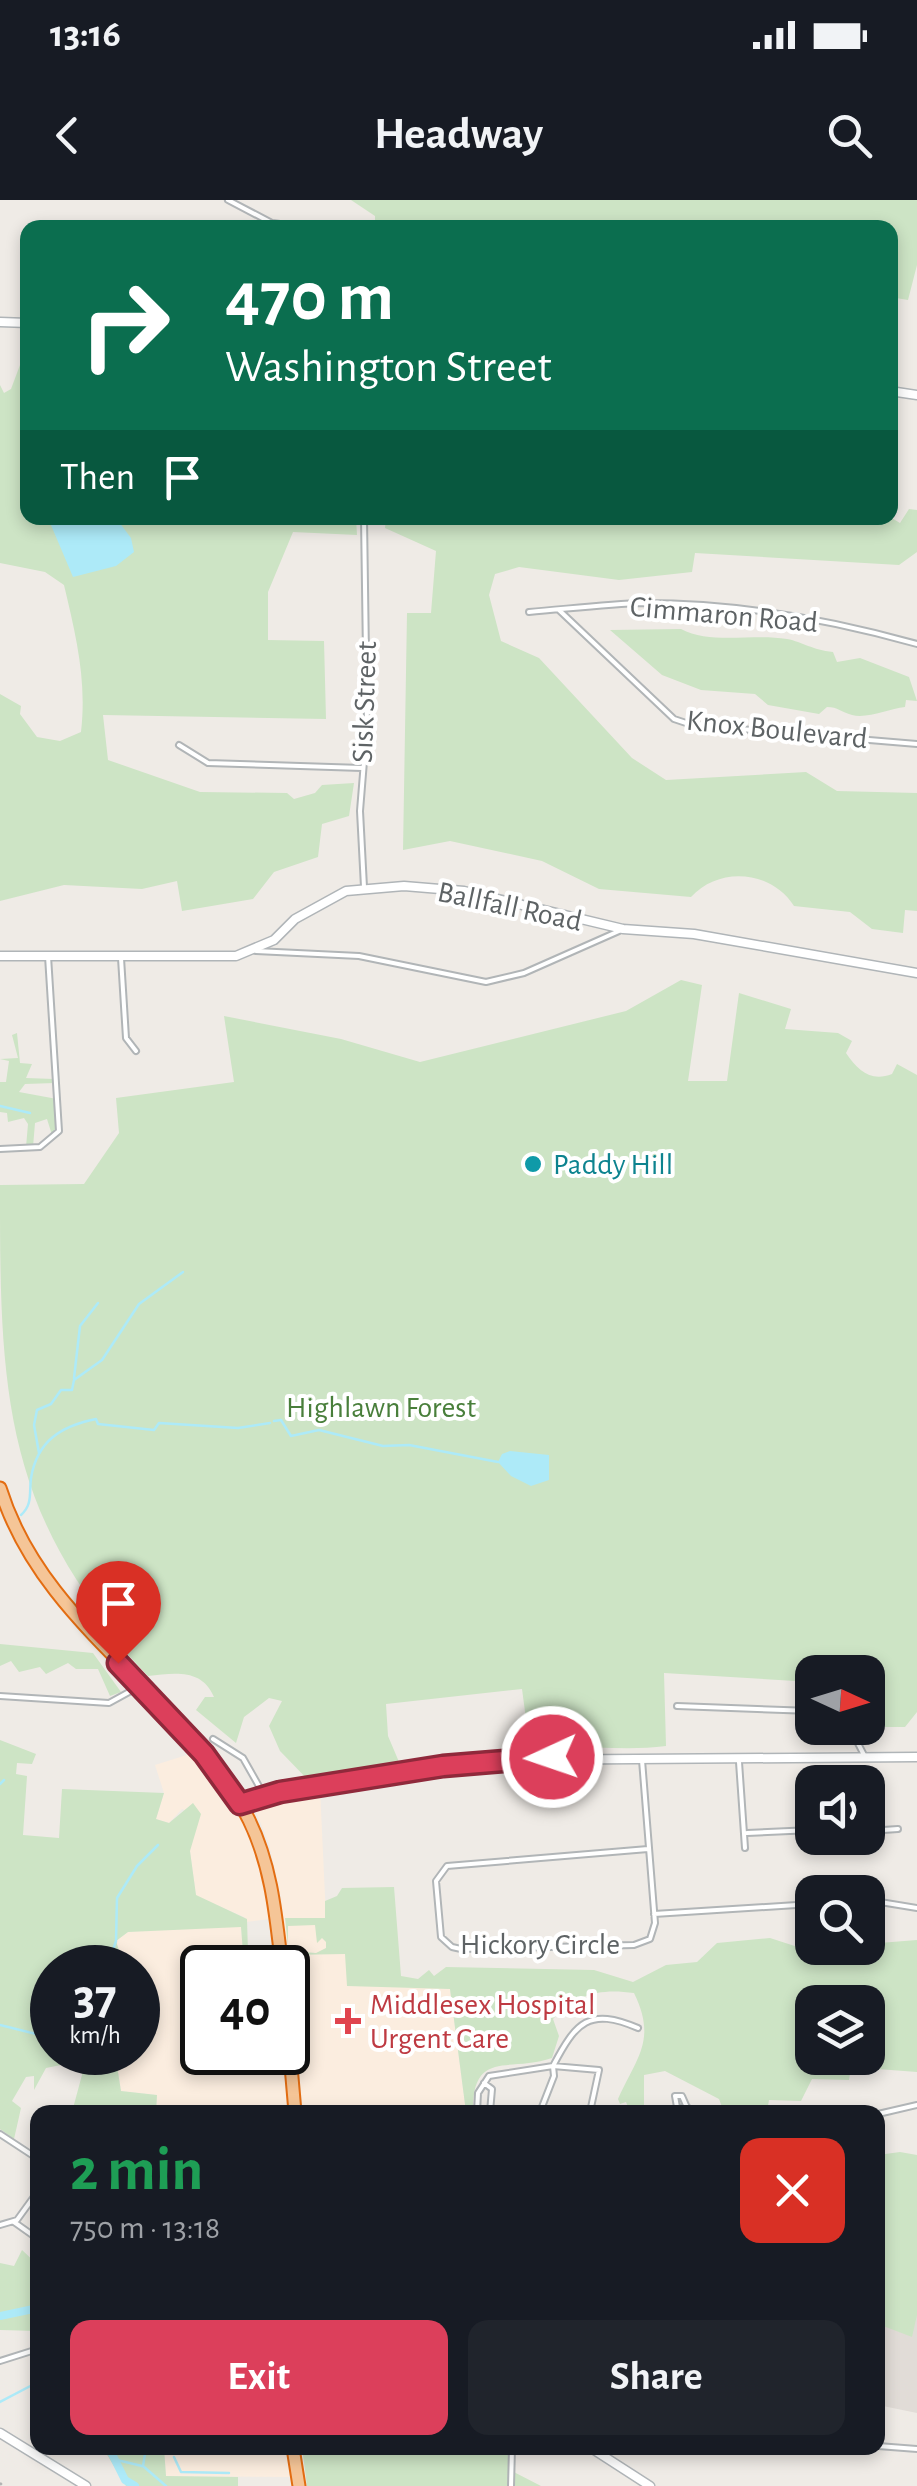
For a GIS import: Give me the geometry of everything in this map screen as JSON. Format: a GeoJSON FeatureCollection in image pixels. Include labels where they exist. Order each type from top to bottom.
{"type":"FeatureCollection","features":[{"type":"Feature","properties":{"kind":"highway"},"geometry":{"type":"LineString","coordinates":[[0,1488],[20,1539],[45,1580],[204,1754],[240,1804],[269,1876],[279,1945]]}},
{"type":"Feature","properties":{"kind":"highway"},"geometry":{"type":"LineString","coordinates":[[292,2075],[294,2105]]}},
{"type":"Feature","properties":{"kind":"highway"},"geometry":{"type":"LineString","coordinates":[[294,2455],[298,2482]]}},
{"type":"Feature","properties":{"kind":"main road","name":"Ballfall Road"},"geometry":{"type":"LineString","coordinates":[[0,956],[236,956],[254,951],[316,906],[364,887],[464,891],[623,929],[694,934],[917,973]]}},
{"type":"Feature","properties":{"kind":"main road"},"geometry":{"type":"LineString","coordinates":[[240,1804],[264,1795],[466,1763],[552,1757],[917,1757]]}},
{"type":"Feature","properties":{"kind":"main road"},"geometry":{"type":"LineString","coordinates":[[0,2433],[30,2451]]}},
{"type":"Feature","properties":{"kind":"main road"},"geometry":{"type":"LineString","coordinates":[[36,2455],[86,2486]]}},
{"type":"Feature","properties":{"kind":"main road"},"geometry":{"type":"LineString","coordinates":[[603,2455],[650,2486]]}},
{"type":"Feature","properties":{"kind":"street"},"geometry":{"type":"LineString","coordinates":[[228,200],[266,220]]}},
{"type":"Feature","properties":{"kind":"street","name":"Sisk Street"},"geometry":{"type":"LineString","coordinates":[[364,525],[364,887]]}},
{"type":"Feature","properties":{"kind":"street","name":"Cimmaron Road"},"geometry":{"type":"LineString","coordinates":[[529,612],[642,603],[736,610],[824,622],[917,644]]}},
{"type":"Feature","properties":{"kind":"street","name":"Knox Boulevard"},"geometry":{"type":"LineString","coordinates":[[559,610],[674,719],[692,725],[917,744]]}},
{"type":"Feature","properties":{"kind":"street"},"geometry":{"type":"LineString","coordinates":[[180,745],[208,763],[362,768]]}},
{"type":"Feature","properties":{"kind":"street"},"geometry":{"type":"LineString","coordinates":[[254,951],[360,956],[486,982],[524,973],[623,929]]}},
{"type":"Feature","properties":{"kind":"street"},"geometry":{"type":"LineString","coordinates":[[0,1149],[40,1148],[54,1140],[60,1126],[48,956]]}},
{"type":"Feature","properties":{"kind":"street"},"geometry":{"type":"LineString","coordinates":[[120,958],[126,1038],[136,1051]]}},
{"type":"Feature","properties":{"kind":"street"},"geometry":{"type":"LineString","coordinates":[[0,1696],[110,1702],[140,1686]]}},
{"type":"Feature","properties":{"kind":"street"},"geometry":{"type":"LineString","coordinates":[[677,1706],[795,1710]]}},
{"type":"Feature","properties":{"kind":"street"},"geometry":{"type":"LineString","coordinates":[[213,1740],[243,1758],[264,1795]]}},
{"type":"Feature","properties":{"kind":"street"},"geometry":{"type":"LineString","coordinates":[[858,1745],[865,1760]]}},
{"type":"Feature","properties":{"kind":"street"},"geometry":{"type":"LineString","coordinates":[[739,1757],[745,1848]]}},
{"type":"Feature","properties":{"kind":"street","name":"Hickory Circle"},"geometry":{"type":"LineString","coordinates":[[642,1760],[654,1914],[650,1939],[634,1945],[461,1949],[446,1943],[438,1930],[436,1880],[447,1866],[648,1850]]}},
{"type":"Feature","properties":{"kind":"street"},"geometry":{"type":"LineString","coordinates":[[885,1829],[898,1829]]}},
{"type":"Feature","properties":{"kind":"street"},"geometry":{"type":"LineString","coordinates":[[747,1833],[795,1831]]}},
{"type":"Feature","properties":{"kind":"street"},"geometry":{"type":"LineString","coordinates":[[885,1903],[917,1908]]}},
{"type":"Feature","properties":{"kind":"street"},"geometry":{"type":"LineString","coordinates":[[654,1914],[795,1905]]}},
{"type":"Feature","properties":{"kind":"street"},"geometry":{"type":"LineString","coordinates":[[543,2105],[554,2076],[553,2066],[567,2039],[588,2020],[606,2016],[638,2028]]}},
{"type":"Feature","properties":{"kind":"street"},"geometry":{"type":"LineString","coordinates":[[479,2105],[483,2082],[499,2072],[553,2066],[601,2072],[592,2105]]}},
{"type":"Feature","properties":{"kind":"street"},"geometry":{"type":"LineString","coordinates":[[483,2082],[492,2089],[491,2105]]}},
{"type":"Feature","properties":{"kind":"street"},"geometry":{"type":"LineString","coordinates":[[885,2112],[917,2105]]}},
{"type":"Feature","properties":{"kind":"street"},"geometry":{"type":"LineString","coordinates":[[0,2134],[30,2154]]}},
{"type":"Feature","properties":{"kind":"street"},"geometry":{"type":"LineString","coordinates":[[0,2225],[14,2222],[30,2201]]}},
{"type":"Feature","properties":{"kind":"street"},"geometry":{"type":"LineString","coordinates":[[14,2222],[30,2233]]}},
{"type":"Feature","properties":{"kind":"street"},"geometry":{"type":"LineString","coordinates":[[0,2361],[30,2352]]}},
{"type":"Feature","properties":{"kind":"street"},"geometry":{"type":"LineString","coordinates":[[885,2447],[917,2449]]}},
{"type":"Feature","properties":{"kind":"street"},"geometry":{"type":"LineString","coordinates":[[511,2486],[512,2455]]}},
{"type":"Feature","properties":{"kind":"shaded area"},"geometry":{"type":"Polygon","coordinates":[[[193,1753],[242,1819],[263,1878],[271,1919],[246,1922],[244,1917],[196,1896],[190,1851],[192,1833],[200,1817],[182,1809],[169,1823],[156,1819],[164,1793],[155,1765],[193,1753]]]}},
{"type":"Feature","properties":{"kind":"shaded area"},"geometry":{"type":"Polygon","coordinates":[[[320,1788],[326,1918],[304,1921],[327,1930],[331,1954],[345,1954],[418,1986],[450,1989],[465,2105],[302,2105],[299,2075],[310,2075],[310,1945],[286,1945],[269,1844],[256,1804],[320,1788]]]}},
{"type":"Feature","properties":{"kind":"shaded area"},"geometry":{"type":"Polygon","coordinates":[[[188,1926],[241,1927],[242,1945],[180,1945],[180,2075],[284,2075],[288,2105],[156,2105],[157,2095],[121,2091],[118,2075],[160,2075],[160,1945],[117,1945],[116,1941],[128,1932],[188,1926]]]}},
{"type":"Feature","properties":{"kind":"shaded area"},"geometry":{"type":"Polygon","coordinates":[[[917,2279],[917,2413],[885,2406],[885,2316],[917,2279]]]}},
{"type":"Feature","properties":{"kind":"shaded area"},"geometry":{"type":"Polygon","coordinates":[[[164,2455],[288,2455],[291,2477],[166,2476],[164,2455]]]}},
{"type":"Feature","properties":{"kind":"green space"},"geometry":{"type":"Polygon","coordinates":[[[351,200],[917,200],[917,265],[908,300],[898,298],[898,220],[375,220],[375,216],[351,200]]]}},
{"type":"Feature","properties":{"kind":"green space"},"geometry":{"type":"Polygon","coordinates":[[[20,365],[20,525],[356,525],[357,535],[293,532],[268,592],[268,640],[324,641],[326,719],[103,715],[108,760],[200,792],[287,793],[294,799],[315,793],[322,785],[354,783],[349,816],[322,824],[318,857],[274,872],[253,899],[182,911],[177,881],[142,889],[64,885],[0,901],[0,694],[21,706],[20,714],[37,737],[60,741],[81,732],[83,694],[64,585],[45,572],[0,563],[0,385],[4,393],[11,389],[20,365]]]}},
{"type":"Feature","properties":{"kind":"green space"},"geometry":{"type":"Polygon","coordinates":[[[909,509],[917,510],[917,552],[899,565],[695,553],[692,572],[619,580],[519,567],[495,574],[489,595],[501,641],[539,658],[632,758],[666,780],[806,772],[837,791],[917,793],[917,911],[905,910],[903,933],[872,929],[850,912],[794,906],[772,885],[744,876],[716,880],[691,897],[599,889],[542,861],[450,841],[403,850],[407,613],[431,613],[436,551],[385,525],[900,523],[909,509]]]}},
{"type":"Feature","properties":{"kind":"green space"},"geometry":{"type":"Polygon","coordinates":[[[681,629],[719,638],[787,639],[833,652],[837,662],[860,658],[909,677],[917,701],[906,700],[905,707],[864,716],[827,707],[819,714],[768,705],[755,694],[701,690],[662,675],[610,630],[681,629]]]}},
{"type":"Feature","properties":{"kind":"green space","name":"Highlawn Forest"},"geometry":{"type":"Polygon","coordinates":[[[681,980],[702,985],[688,1081],[727,1081],[739,993],[791,1009],[785,1029],[838,1033],[852,1041],[846,1053],[866,1073],[878,1077],[892,1074],[897,1064],[917,1075],[917,1712],[905,1727],[885,1727],[885,1655],[795,1655],[795,1681],[664,1673],[666,1746],[530,1749],[522,1689],[386,1704],[388,1736],[402,1769],[311,1783],[280,1751],[269,1726],[282,1701],[269,1698],[244,1717],[236,1743],[196,1710],[205,1697],[214,1697],[202,1681],[186,1674],[148,1676],[115,1641],[118,1635],[79,1584],[50,1532],[29,1480],[6,1371],[0,1185],[84,1184],[119,1133],[116,1098],[234,1082],[224,1016],[341,1039],[420,1062],[626,1011],[681,980]]]}},
{"type":"Feature","properties":{"kind":"green space"},"geometry":{"type":"Polygon","coordinates":[[[17,1033],[20,1063],[32,1064],[26,1078],[54,1079],[55,1083],[25,1084],[19,1092],[57,1099],[56,1132],[52,1135],[47,1119],[35,1123],[33,1147],[26,1147],[28,1124],[24,1118],[8,1122],[7,1113],[0,1112],[0,1082],[6,1082],[9,1061],[0,1059],[18,1058],[12,1035],[17,1033]]]}},
{"type":"Feature","properties":{"kind":"green space"},"geometry":{"type":"Polygon","coordinates":[[[0,1644],[93,1653],[121,1692],[110,1696],[98,1669],[76,1669],[68,1663],[46,1674],[40,1667],[19,1672],[11,1661],[0,1666],[0,1644]]]}},
{"type":"Feature","properties":{"kind":"green space"},"geometry":{"type":"Polygon","coordinates":[[[0,1740],[36,1754],[32,1764],[17,1763],[16,1774],[27,1776],[23,1835],[59,1838],[62,1789],[164,1793],[156,1819],[169,1823],[193,1803],[201,1814],[190,1851],[196,1895],[247,1919],[248,1945],[242,1945],[241,1927],[128,1932],[116,1941],[117,1945],[30,1945],[30,2075],[42,2075],[34,2090],[34,2076],[26,2077],[12,2101],[21,2108],[14,2139],[0,2129],[0,1740]]]}},
{"type":"Feature","properties":{"kind":"green space"},"geometry":{"type":"Polygon","coordinates":[[[394,1887],[401,1976],[418,1979],[429,1970],[434,1976],[446,1967],[594,1970],[633,1982],[666,1965],[697,1962],[717,1943],[770,1938],[795,1946],[795,1965],[885,1965],[885,1943],[917,1940],[917,2072],[885,2070],[885,1985],[795,1985],[795,2075],[850,2075],[849,2080],[812,2079],[801,2101],[721,2105],[719,2099],[665,2071],[644,2075],[644,2105],[620,2104],[618,2099],[642,2048],[644,2023],[634,1993],[610,1991],[580,1998],[553,2019],[559,2036],[552,2058],[486,2071],[474,2092],[473,2105],[465,2105],[450,1989],[347,1986],[345,1954],[310,1955],[326,1948],[322,1938],[317,1943],[315,1925],[288,1926],[288,1945],[285,1918],[325,1918],[325,1901],[337,1896],[342,1888],[394,1887]]]}},
{"type":"Feature","properties":{"kind":"green space"},"geometry":{"type":"Polygon","coordinates":[[[82,2075],[118,2075],[121,2091],[157,2095],[156,2105],[74,2105],[82,2075]]]}},
{"type":"Feature","properties":{"kind":"green space"},"geometry":{"type":"Polygon","coordinates":[[[885,2154],[917,2155],[917,2315],[912,2337],[885,2327],[885,2154]]]}},
{"type":"Feature","properties":{"kind":"green space"},"geometry":{"type":"Polygon","coordinates":[[[22,2250],[30,2257],[30,2331],[0,2330],[0,2263],[14,2266],[22,2250]]]}},
{"type":"Feature","properties":{"kind":"green space"},"geometry":{"type":"Polygon","coordinates":[[[107,2455],[164,2455],[166,2476],[238,2477],[238,2486],[126,2486],[107,2455]]]}},
{"type":"Feature","properties":{"kind":"green space"},"geometry":{"type":"Polygon","coordinates":[[[303,2455],[508,2455],[508,2469],[541,2486],[307,2486],[303,2455]]]}},
{"type":"Feature","properties":{"kind":"water"},"geometry":{"type":"Polygon","coordinates":[[[51,525],[121,525],[131,538],[134,552],[116,566],[73,577],[51,525]]]}},
{"type":"Feature","properties":{"kind":"water"},"geometry":{"type":"Polygon","coordinates":[[[510,1451],[549,1455],[549,1480],[531,1486],[511,1476],[498,1462],[502,1454],[510,1451]]]}},
{"type":"Feature","properties":{"kind":"waterway"},"geometry":{"type":"LineString","coordinates":[[0,1106],[30,1113]]}},
{"type":"Feature","properties":{"kind":"waterway"},"geometry":{"type":"LineString","coordinates":[[39,1453],[34,1425],[37,1410],[51,1404],[61,1390],[72,1390],[74,1380],[102,1360],[139,1304],[183,1272]]}},
{"type":"Feature","properties":{"kind":"waterway"},"geometry":{"type":"LineString","coordinates":[[74,1378],[80,1326],[98,1303]]}},
{"type":"Feature","properties":{"kind":"waterway"},"geometry":{"type":"LineString","coordinates":[[21,1515],[29,1502],[39,1454],[53,1437],[72,1426],[96,1419],[98,1424],[154,1430],[159,1423],[238,1428],[270,1423]]}},
{"type":"Feature","properties":{"kind":"waterway"},"geometry":{"type":"LineString","coordinates":[[274,1421],[281,1420],[291,1436],[319,1430],[383,1446],[409,1445],[498,1462]]}},
{"type":"Feature","properties":{"kind":"waterway"},"geometry":{"type":"LineString","coordinates":[[0,1784],[4,1780]]}},
{"type":"Feature","properties":{"kind":"waterway"},"geometry":{"type":"LineString","coordinates":[[115,1945],[117,1898],[137,1866],[158,1845]]}},
{"type":"Feature","properties":{"kind":"waterway"},"geometry":{"type":"LineString","coordinates":[[0,2025],[30,2032]]}},
{"type":"Feature","properties":{"kind":"waterway"},"geometry":{"type":"LineString","coordinates":[[0,2316],[30,2310]]}},
{"type":"Feature","properties":{"kind":"waterway"},"geometry":{"type":"LineString","coordinates":[[0,2402],[30,2386]]}},
{"type":"Feature","properties":{"kind":"waterway"},"geometry":{"type":"LineString","coordinates":[[112,2455],[125,2480],[135,2486]]}},
{"type":"Feature","properties":{"kind":"waterway"},"geometry":{"type":"LineString","coordinates":[[145,2455],[143,2466],[166,2486]]}},
{"type":"Feature","properties":{"kind":"waterway"},"geometry":{"type":"LineString","coordinates":[[174,2457],[181,2472],[229,2473]]}},
{"type":"Feature","properties":{"kind":"waterway"},"geometry":{"type":"LineString","coordinates":[[113,2459],[142,2466]]}},
{"type":"Feature","properties":{"kind":"railway"},"geometry":{"type":"LineString","coordinates":[[0,2483],[3,2486]]}},
{"type":"Feature","properties":{"kind":"place","name":"Paddy Hill"},"geometry":{"type":"Point","coordinates":[533,1164]}},
{"type":"Feature","properties":{"kind":"place","name":"Middlesex Hospital Urgent Care"},"geometry":{"type":"Point","coordinates":[348,2021]}},
{"type":"Feature","properties":{"kind":"route"},"geometry":{"type":"LineString","coordinates":[[118,1663],[204,1754],[240,1804],[280,1792],[390,1778],[443,1766],[552,1757]]}}]}
